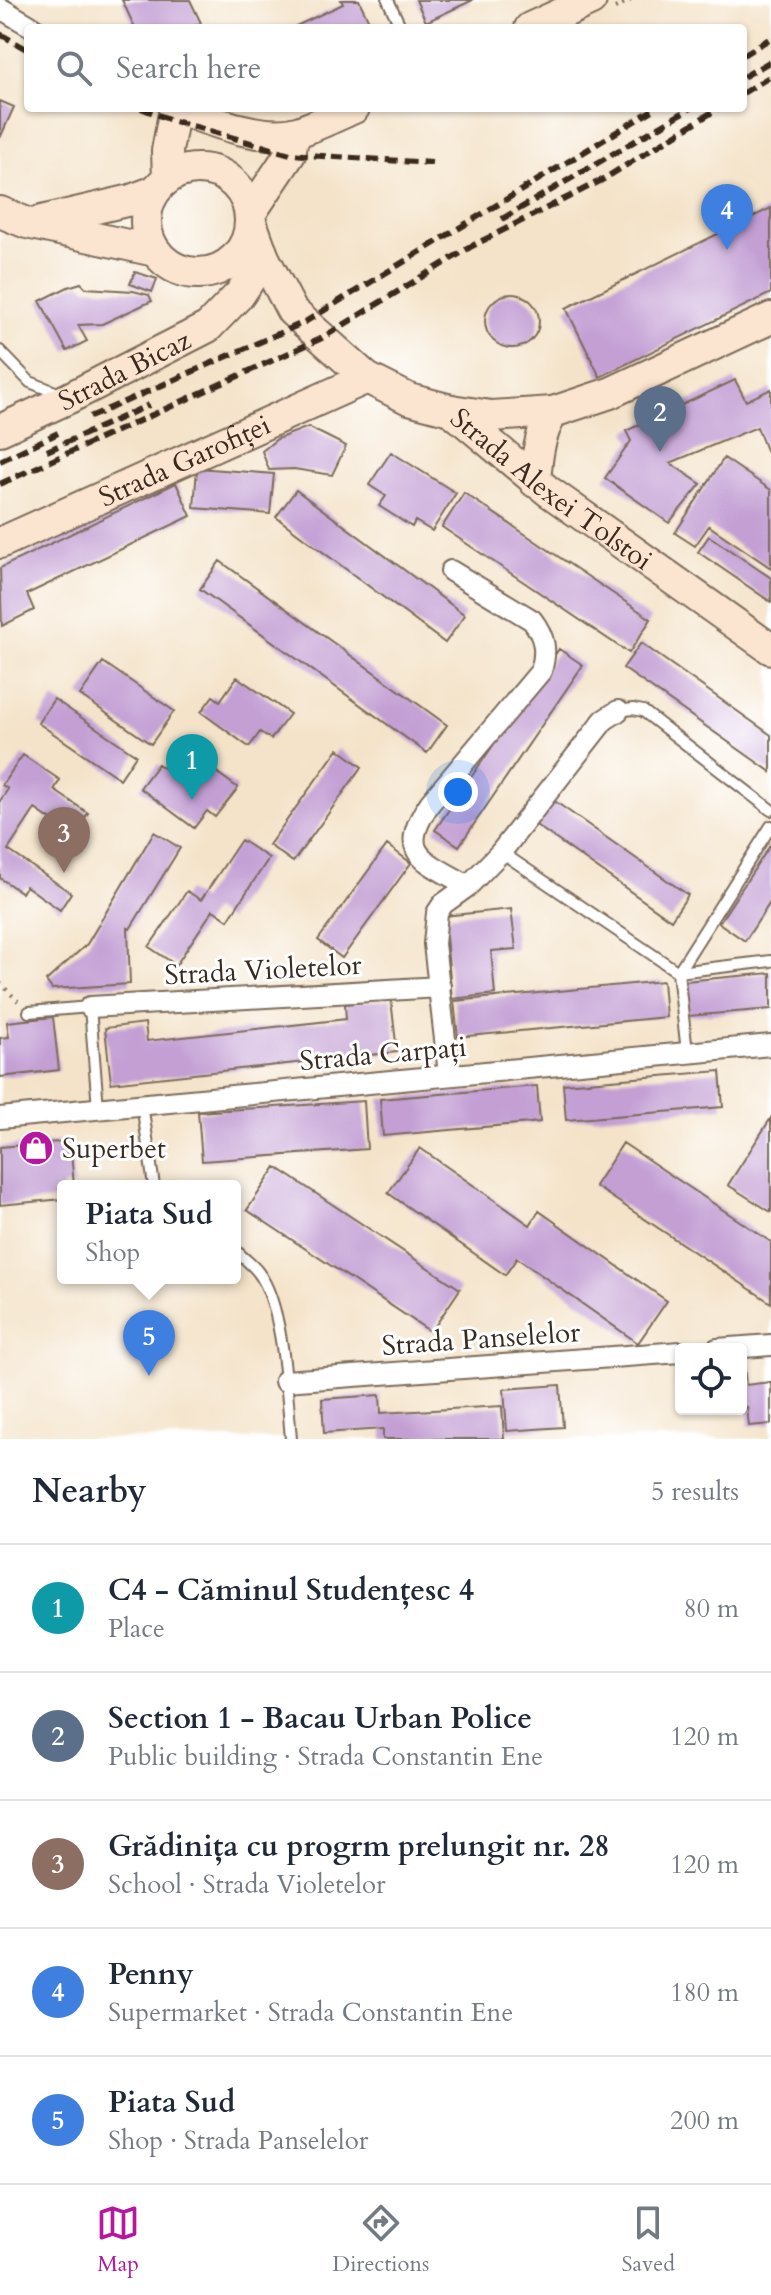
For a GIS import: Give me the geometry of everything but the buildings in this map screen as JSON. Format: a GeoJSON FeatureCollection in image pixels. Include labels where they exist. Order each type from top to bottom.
{"type":"FeatureCollection","features":[{"type":"Feature","properties":{"kind":"street"},"geometry":{"type":"LineString","coordinates":[[539,24],[591,0]]}},
{"type":"Feature","properties":{"kind":"street"},"geometry":{"type":"LineString","coordinates":[[0,8],[27,24]]}},
{"type":"Feature","properties":{"kind":"street"},"geometry":{"type":"LineString","coordinates":[[155,251],[148,237],[148,205],[162,184],[174,112]]}},
{"type":"Feature","properties":{"kind":"street"},"geometry":{"type":"LineString","coordinates":[[186,112],[223,125],[262,133],[294,133],[344,112]]}},
{"type":"Feature","properties":{"kind":"street"},"geometry":{"type":"LineString","coordinates":[[189,273],[204,274],[219,270],[232,262],[242,250],[250,218],[290,154],[294,133]]}},
{"type":"Feature","properties":{"kind":"street","name":"Strada Alexei Tolstoi"},"geometry":{"type":"LineString","coordinates":[[14,218],[84,212],[162,184],[181,171],[196,168],[226,176],[246,199],[264,258],[292,311],[367,378],[409,399],[451,410],[535,482],[771,649]]}},
{"type":"Feature","properties":{"kind":"street","name":"Strada Alexei Tolstoi"},"geometry":{"type":"LineString","coordinates":[[14,218],[155,251],[170,266],[292,311]]}},
{"type":"Feature","properties":{"kind":"street","name":"Strada Bicaz"},"geometry":{"type":"LineString","coordinates":[[0,430],[208,327],[240,294],[264,258]]}},
{"type":"Feature","properties":{"kind":"street"},"geometry":{"type":"LineString","coordinates":[[451,410],[491,416],[553,412],[610,393],[771,318]]}},
{"type":"Feature","properties":{"kind":"street","name":"Strada Garofiței"},"geometry":{"type":"LineString","coordinates":[[0,543],[367,378]]}},
{"type":"Feature","properties":{"kind":"street"},"geometry":{"type":"LineString","coordinates":[[535,482],[542,430],[553,412]]}},
{"type":"Feature","properties":{"kind":"street"},"geometry":{"type":"LineString","coordinates":[[451,571],[532,620],[545,643],[541,671],[430,803],[417,823],[413,838],[425,860],[468,886]]}},
{"type":"Feature","properties":{"kind":"street"},"geometry":{"type":"LineString","coordinates":[[449,1074],[434,944],[437,913],[501,852],[604,720],[618,711]]}},
{"type":"Feature","properties":{"kind":"street","name":"Strada Violetelor"},"geometry":{"type":"LineString","coordinates":[[90,1007],[440,987]]}},
{"type":"Feature","properties":{"kind":"street","name":"Strada Carpați"},"geometry":{"type":"LineString","coordinates":[[0,1118],[771,1045]]}},
{"type":"Feature","properties":{"kind":"street"},"geometry":{"type":"LineString","coordinates":[[747,1347],[771,1345]]}},
{"type":"Feature","properties":{"kind":"street","name":"Strada Panselelor"},"geometry":{"type":"LineString","coordinates":[[285,1381],[675,1352]]}},
{"type":"Feature","properties":{"kind":"lane"},"geometry":{"type":"LineString","coordinates":[[388,0],[399,24]]}},
{"type":"Feature","properties":{"kind":"lane"},"geometry":{"type":"LineString","coordinates":[[0,351],[30,382],[69,398]]}},
{"type":"Feature","properties":{"kind":"lane"},"geometry":{"type":"LineString","coordinates":[[618,711],[643,711],[771,810]]}},
{"type":"Feature","properties":{"kind":"lane"},"geometry":{"type":"LineString","coordinates":[[687,1052],[678,972],[771,826]]}},
{"type":"Feature","properties":{"kind":"lane"},"geometry":{"type":"LineString","coordinates":[[501,852],[678,972],[771,961]]}},
{"type":"Feature","properties":{"kind":"lane"},"geometry":{"type":"LineString","coordinates":[[29,1012],[90,1007],[98,1108]]}},
{"type":"Feature","properties":{"kind":"lane"},"geometry":{"type":"LineString","coordinates":[[142,1104],[153,1180]]}},
{"type":"Feature","properties":{"kind":"lane"},"geometry":{"type":"LineString","coordinates":[[241,1256],[260,1273],[279,1329],[291,1439]]}},
{"type":"Feature","properties":{"kind":"path"},"geometry":{"type":"LineString","coordinates":[[0,983],[29,1012]]}},
{"type":"Feature","properties":{"kind":"railway"},"geometry":{"type":"LineString","coordinates":[[0,34],[24,48]]}},
{"type":"Feature","properties":{"kind":"railway"},"geometry":{"type":"LineString","coordinates":[[747,53],[771,38]]}},
{"type":"Feature","properties":{"kind":"railway"},"geometry":{"type":"LineString","coordinates":[[747,75],[771,61]]}},
{"type":"Feature","properties":{"kind":"railway"},"geometry":{"type":"LineString","coordinates":[[747,91],[771,76]]}},
{"type":"Feature","properties":{"kind":"railway"},"geometry":{"type":"LineString","coordinates":[[151,112],[290,154],[432,163]]}},
{"type":"Feature","properties":{"kind":"railway"},"geometry":{"type":"LineString","coordinates":[[90,417],[305,322],[649,112]]}},
{"type":"Feature","properties":{"kind":"railway"},"geometry":{"type":"LineString","coordinates":[[502,219],[684,112]]}},
{"type":"Feature","properties":{"kind":"railway"},"geometry":{"type":"LineString","coordinates":[[0,484],[322,338],[472,246],[602,180],[712,112]]}},
{"type":"Feature","properties":{"kind":"railway"},"geometry":{"type":"LineString","coordinates":[[47,451],[149,405]]}},
{"type":"Feature","properties":{"kind":"railway"},"geometry":{"type":"LineString","coordinates":[[0,461],[58,433]]}},
{"type":"Feature","properties":{"kind":"place","name":"Penny"},"geometry":{"type":"Point","coordinates":[727,250]}},
{"type":"Feature","properties":{"kind":"place","name":"Section 1 - Bacau Urban Police"},"geometry":{"type":"Point","coordinates":[660,452]}},
{"type":"Feature","properties":{"kind":"place","name":"C4 - Căminul Studențesc 4"},"geometry":{"type":"Point","coordinates":[192,800]}},
{"type":"Feature","properties":{"kind":"place","name":"Grădinița cu progrm prelungit nr. 28"},"geometry":{"type":"Point","coordinates":[64,873]}},
{"type":"Feature","properties":{"kind":"place","name":"Superbet"},"geometry":{"type":"Point","coordinates":[36,1148]}},
{"type":"Feature","properties":{"kind":"place","name":"Piata Sud"},"geometry":{"type":"Point","coordinates":[149,1376]}}]}
